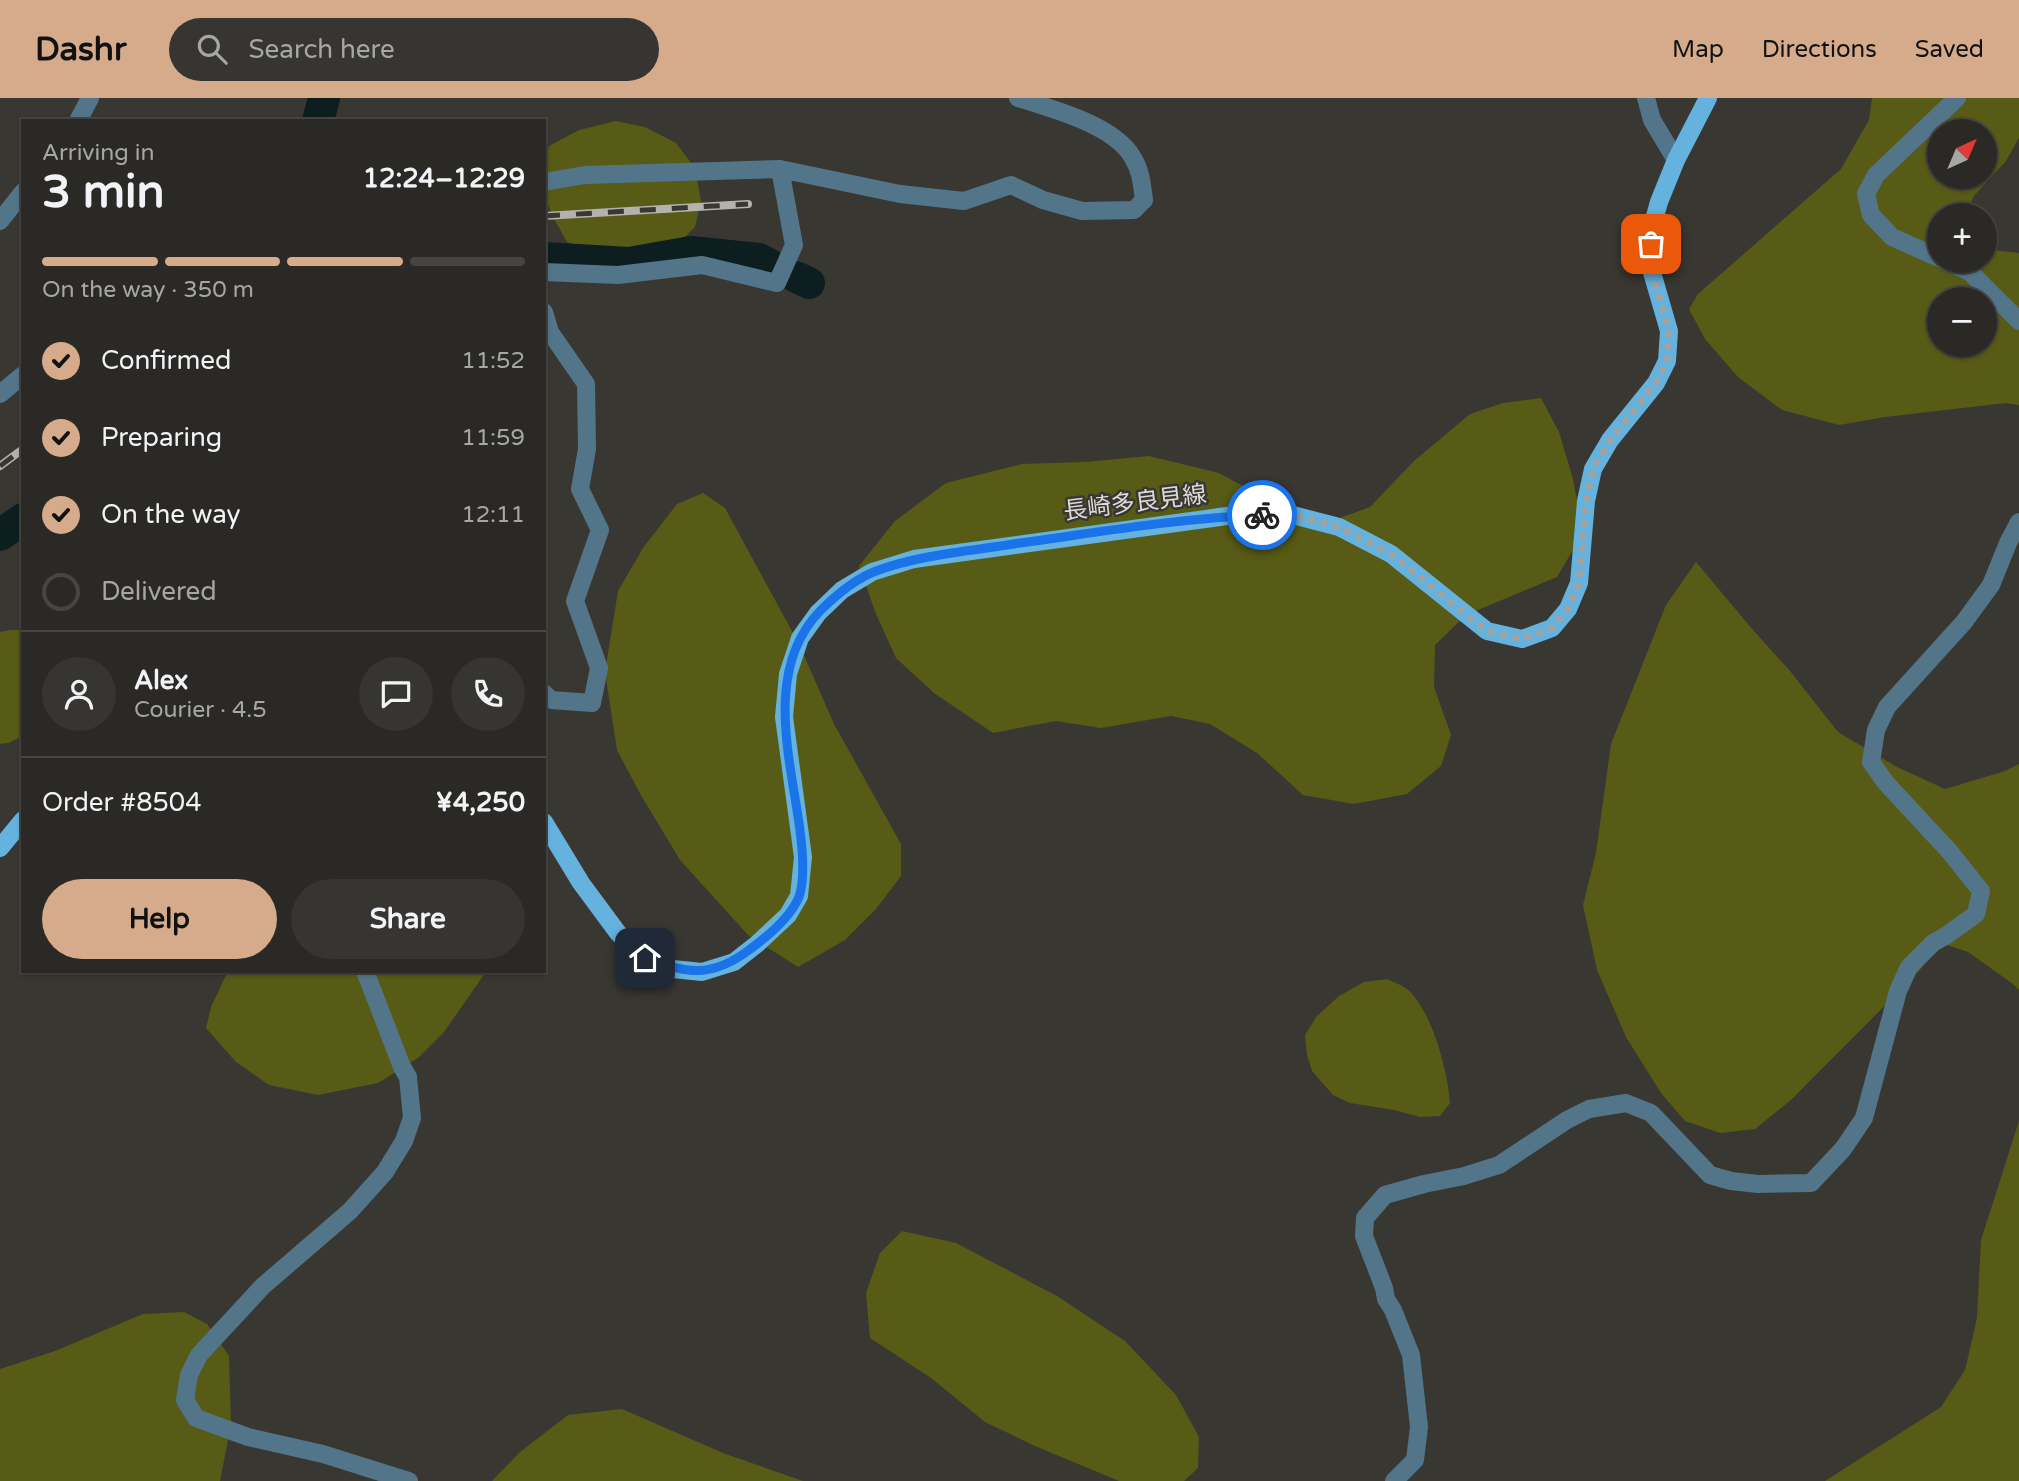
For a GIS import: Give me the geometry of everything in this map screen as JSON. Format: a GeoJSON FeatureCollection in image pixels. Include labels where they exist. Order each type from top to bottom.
{"type":"FeatureCollection","features":[{"type":"Feature","properties":{"kind":"main road","name":"長崎多良見線"},"geometry":{"type":"LineString","coordinates":[[546,825],[580,883],[618,933],[645,958],[673,969],[702,972],[734,962],[788,915],[799,896],[803,857],[784,717],[788,674],[800,638],[818,613],[842,590],[872,572],[914,559],[1227,516],[1289,514],[1339,527],[1391,554],[1487,631],[1522,639],[1552,628],[1568,609],[1579,583],[1586,501],[1593,469],[1610,440],[1656,383],[1667,361],[1669,331],[1649,262],[1652,227],[1676,160],[1708,98]]}},
{"type":"Feature","properties":{"kind":"main road"},"geometry":{"type":"LineString","coordinates":[[0,848],[21,822]]}},
{"type":"Feature","properties":{"kind":"street"},"geometry":{"type":"LineString","coordinates":[[79,119],[90,98]]}},
{"type":"Feature","properties":{"kind":"street"},"geometry":{"type":"LineString","coordinates":[[546,182],[585,175],[780,169],[900,194],[964,201],[1010,186],[1043,200],[1082,211],[1134,210],[1144,200],[1142,180],[1132,156],[1116,138],[1075,116],[1018,98]]}},
{"type":"Feature","properties":{"kind":"street"},"geometry":{"type":"LineString","coordinates":[[1646,98],[1652,120],[1676,160]]}},
{"type":"Feature","properties":{"kind":"street"},"geometry":{"type":"LineString","coordinates":[[1927,253],[1892,237],[1871,215],[1866,194],[1876,175],[1957,98]]}},
{"type":"Feature","properties":{"kind":"street"},"geometry":{"type":"LineString","coordinates":[[546,272],[618,275],[702,265],[776,284],[794,246],[780,169]]}},
{"type":"Feature","properties":{"kind":"street"},"geometry":{"type":"LineString","coordinates":[[0,220],[21,194]]}},
{"type":"Feature","properties":{"kind":"street"},"geometry":{"type":"LineString","coordinates":[[1971,273],[2019,321]]}},
{"type":"Feature","properties":{"kind":"street"},"geometry":{"type":"LineString","coordinates":[[546,319],[550,332],[586,384],[587,449],[580,489],[600,530],[575,601],[599,668],[592,703],[551,700],[546,695]]}},
{"type":"Feature","properties":{"kind":"street"},"geometry":{"type":"LineString","coordinates":[[0,394],[21,377]]}},
{"type":"Feature","properties":{"kind":"street"},"geometry":{"type":"LineString","coordinates":[[1394,1481],[1415,1460],[1419,1426],[1410,1355],[1393,1310],[1386,1299],[1364,1236],[1365,1218],[1385,1195],[1499,1165],[1567,1120],[1589,1109],[1626,1102],[1651,1113],[1710,1175],[1758,1184],[1811,1182],[1843,1149],[1864,1118],[1898,991],[1909,967],[1933,943],[1976,914],[1981,891],[1950,852],[1886,783],[1871,762],[1877,730],[1887,707],[1964,622],[1990,585],[2019,522]]}},
{"type":"Feature","properties":{"kind":"street"},"geometry":{"type":"LineString","coordinates":[[366,973],[408,1077],[412,1118],[404,1141],[385,1172],[350,1211],[263,1286],[199,1355],[189,1375],[185,1400],[197,1418],[248,1437],[323,1454],[409,1481]]}},
{"type":"Feature","properties":{"kind":"shaded area"},"geometry":{"type":"Polygon","coordinates":[[[1872,98],[2019,98],[2019,138],[1997,171],[1997,119],[1927,119],[1927,189],[1980,189],[1970,203],[1927,203],[1927,273],[1997,273],[1997,250],[2019,253],[2019,405],[2006,403],[1839,425],[1782,410],[1738,377],[1705,339],[1689,309],[1698,294],[1841,169],[1869,120],[1872,98]]]}},
{"type":"Feature","properties":{"kind":"shaded area"},"geometry":{"type":"Polygon","coordinates":[[[616,121],[645,127],[676,143],[695,168],[701,201],[695,227],[678,244],[636,255],[600,255],[567,242],[547,201],[546,161],[549,146],[579,130],[616,121]]]}},
{"type":"Feature","properties":{"kind":"shaded area"},"geometry":{"type":"Polygon","coordinates":[[[1541,398],[1559,432],[1573,479],[1583,533],[1557,577],[1466,615],[1435,645],[1434,687],[1451,735],[1441,766],[1407,794],[1354,804],[1303,795],[1257,753],[1210,724],[1171,716],[1101,728],[1056,721],[993,733],[934,693],[896,658],[876,614],[859,566],[895,521],[946,483],[1022,464],[1149,456],[1219,473],[1276,504],[1337,519],[1370,507],[1414,461],[1470,414],[1503,403],[1541,398]]]}},
{"type":"Feature","properties":{"kind":"shaded area"},"geometry":{"type":"Polygon","coordinates":[[[703,493],[725,508],[799,644],[834,724],[901,844],[901,876],[876,909],[845,940],[798,967],[748,935],[680,860],[617,750],[605,672],[618,591],[643,548],[677,504],[703,493]]]}},
{"type":"Feature","properties":{"kind":"shaded area"},"geometry":{"type":"Polygon","coordinates":[[[1696,562],[1790,671],[1838,732],[1895,766],[1945,789],[2005,771],[2019,764],[2019,990],[1968,952],[1941,943],[1918,972],[1791,1100],[1755,1129],[1720,1133],[1685,1121],[1661,1093],[1626,1037],[1597,970],[1583,905],[1596,853],[1611,744],[1666,605],[1696,562]]]}},
{"type":"Feature","properties":{"kind":"shaded area"},"geometry":{"type":"Polygon","coordinates":[[[21,630],[21,737],[0,744],[0,632],[21,630]]]}},
{"type":"Feature","properties":{"kind":"shaded area"},"geometry":{"type":"Polygon","coordinates":[[[227,973],[483,973],[444,1032],[418,1058],[378,1083],[318,1095],[269,1085],[236,1062],[206,1028],[211,1007],[227,973]]]}},
{"type":"Feature","properties":{"kind":"shaded area"},"geometry":{"type":"Polygon","coordinates":[[[1387,979],[1407,989],[1424,1011],[1431,1026],[1446,1075],[1450,1103],[1440,1116],[1420,1117],[1350,1103],[1333,1095],[1312,1071],[1305,1035],[1317,1016],[1339,996],[1364,982],[1387,979]]]}},
{"type":"Feature","properties":{"kind":"shaded area"},"geometry":{"type":"Polygon","coordinates":[[[2019,1121],[2019,1481],[1825,1481],[1941,1407],[1965,1370],[1977,1318],[1981,1240],[2019,1121]]]}},
{"type":"Feature","properties":{"kind":"shaded area"},"geometry":{"type":"Polygon","coordinates":[[[902,1231],[956,1243],[1057,1296],[1125,1341],[1176,1395],[1199,1437],[1198,1468],[1184,1481],[1119,1481],[985,1422],[931,1378],[870,1338],[866,1293],[880,1253],[902,1231]]]}},
{"type":"Feature","properties":{"kind":"shaded area"},"geometry":{"type":"Polygon","coordinates":[[[184,1312],[207,1324],[229,1356],[231,1425],[220,1481],[0,1481],[0,1369],[55,1351],[143,1314],[184,1312]]]}},
{"type":"Feature","properties":{"kind":"shaded area"},"geometry":{"type":"Polygon","coordinates":[[[622,1409],[723,1453],[803,1481],[492,1481],[520,1452],[568,1415],[622,1409]]]}},
{"type":"Feature","properties":{"kind":"waterway"},"geometry":{"type":"LineString","coordinates":[[319,119],[324,98]]}},
{"type":"Feature","properties":{"kind":"waterway"},"geometry":{"type":"LineString","coordinates":[[546,258],[629,263],[691,252],[759,259],[769,264]]}},
{"type":"Feature","properties":{"kind":"waterway"},"geometry":{"type":"LineString","coordinates":[[796,277],[809,283]]}},
{"type":"Feature","properties":{"kind":"waterway"},"geometry":{"type":"LineString","coordinates":[[0,535],[21,520]]}},
{"type":"Feature","properties":{"kind":"railway"},"geometry":{"type":"LineString","coordinates":[[546,216],[748,204]]}},
{"type":"Feature","properties":{"kind":"railway"},"geometry":{"type":"LineString","coordinates":[[0,466],[21,450]]}},
{"type":"Feature","properties":{"kind":"way so far"},"geometry":{"type":"LineString","coordinates":[[1262,515],[1289,514],[1339,527],[1391,554],[1487,631],[1522,639],[1552,628],[1568,609],[1579,583],[1586,501],[1593,469],[1610,440],[1656,383],[1667,361],[1669,331],[1649,262],[1651,244]]}},
{"type":"Feature","properties":{"kind":"route"},"geometry":{"type":"LineString","coordinates":[[645,958],[673,969],[702,972],[734,962],[788,915],[799,896],[803,857],[784,717],[788,674],[800,638],[818,613],[842,590],[872,572],[914,559],[1121,529],[1227,516],[1262,515]]}}]}
